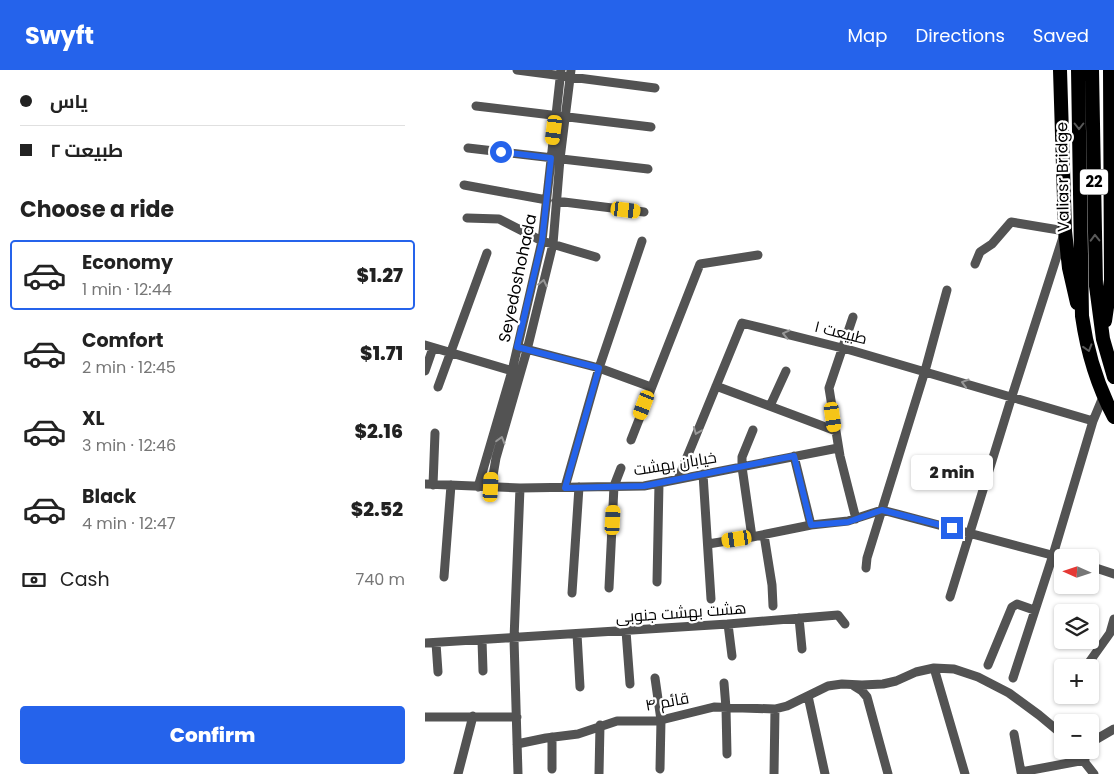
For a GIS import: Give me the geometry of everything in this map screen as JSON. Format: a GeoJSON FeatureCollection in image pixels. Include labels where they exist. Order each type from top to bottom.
{"type":"FeatureCollection","features":[{"type":"Feature","properties":{"kind":"highway"},"geometry":{"type":"LineString","coordinates":[[1059,70],[1065,231],[1073,292],[1082,316]]}},
{"type":"Feature","properties":{"kind":"highway"},"geometry":{"type":"LineString","coordinates":[[1103,339],[1111,280],[1112,73]]}},
{"type":"Feature","properties":{"kind":"highway","name":"Valiasr Bridge"},"geometry":{"type":"LineString","coordinates":[[1085,74],[1096,286],[1103,339]]}},
{"type":"Feature","properties":{"kind":"highway","name":"Valiasr Bridge"},"geometry":{"type":"LineString","coordinates":[[1082,316],[1085,74]]}},
{"type":"Feature","properties":{"kind":"highway","name":"22"},"geometry":{"type":"LineString","coordinates":[[1082,316],[1085,341],[1103,397],[1114,417]]}},
{"type":"Feature","properties":{"kind":"highway","name":"22"},"geometry":{"type":"LineString","coordinates":[[1103,339],[1114,376]]}},
{"type":"Feature","properties":{"kind":"street"},"geometry":{"type":"LineString","coordinates":[[517,70],[571,73],[655,88]]}},
{"type":"Feature","properties":{"kind":"street","name":"Seyedoshohada"},"geometry":{"type":"LineString","coordinates":[[561,72],[561,116]]}},
{"type":"Feature","properties":{"kind":"street","name":"Seyedoshohada"},"geometry":{"type":"LineString","coordinates":[[491,487],[516,372],[517,347],[551,200],[561,116],[571,73]]}},
{"type":"Feature","properties":{"kind":"street"},"geometry":{"type":"LineString","coordinates":[[476,106],[651,127]]}},
{"type":"Feature","properties":{"kind":"street"},"geometry":{"type":"LineString","coordinates":[[468,148],[648,169]]}},
{"type":"Feature","properties":{"kind":"street"},"geometry":{"type":"LineString","coordinates":[[464,185],[551,200],[644,212]]}},
{"type":"Feature","properties":{"kind":"street","name":"Seyedoshohada"},"geometry":{"type":"LineString","coordinates":[[478,487],[516,372],[527,350],[553,244],[551,200]]}},
{"type":"Feature","properties":{"kind":"street"},"geometry":{"type":"LineString","coordinates":[[467,218],[499,219],[542,241],[595,257]]}},
{"type":"Feature","properties":{"kind":"street"},"geometry":{"type":"LineString","coordinates":[[950,597],[1011,396],[1065,231],[1011,222],[993,244],[980,252],[975,264]]}},
{"type":"Feature","properties":{"kind":"street"},"geometry":{"type":"LineString","coordinates":[[565,488],[599,368],[642,241]]}},
{"type":"Feature","properties":{"kind":"street"},"geometry":{"type":"LineString","coordinates":[[438,388],[487,253]]}},
{"type":"Feature","properties":{"kind":"street"},"geometry":{"type":"LineString","coordinates":[[631,440],[700,264],[758,255]]}},
{"type":"Feature","properties":{"kind":"street"},"geometry":{"type":"LineString","coordinates":[[866,568],[867,558],[925,371],[947,290]]}},
{"type":"Feature","properties":{"kind":"street"},"geometry":{"type":"LineString","coordinates":[[853,317],[829,388],[838,448],[857,519]]}},
{"type":"Feature","properties":{"kind":"street","name":"طبیعت ۱"},"geometry":{"type":"LineString","coordinates":[[678,479],[741,323],[843,348],[1093,421]]}},
{"type":"Feature","properties":{"kind":"street"},"geometry":{"type":"LineString","coordinates":[[425,371],[429,347],[516,372]]}},
{"type":"Feature","properties":{"kind":"street"},"geometry":{"type":"LineString","coordinates":[[517,347],[599,368],[651,387]]}},
{"type":"Feature","properties":{"kind":"street"},"geometry":{"type":"LineString","coordinates":[[770,406],[786,371]]}},
{"type":"Feature","properties":{"kind":"street"},"geometry":{"type":"LineString","coordinates":[[716,386],[835,431]]}},
{"type":"Feature","properties":{"kind":"street"},"geometry":{"type":"LineString","coordinates":[[1013,678],[1053,555],[1093,421],[1103,397]]}},
{"type":"Feature","properties":{"kind":"street"},"geometry":{"type":"LineString","coordinates":[[752,537],[742,457],[753,430]]}},
{"type":"Feature","properties":{"kind":"street"},"geometry":{"type":"LineString","coordinates":[[429,484],[435,433]]}},
{"type":"Feature","properties":{"kind":"street","name":"خیابان بهشت"},"geometry":{"type":"LineString","coordinates":[[429,484],[519,488],[644,486],[838,448]]}},
{"type":"Feature","properties":{"kind":"street"},"geometry":{"type":"LineString","coordinates":[[794,456],[811,525]]}},
{"type":"Feature","properties":{"kind":"street"},"geometry":{"type":"LineString","coordinates":[[609,588],[614,486],[621,468]]}},
{"type":"Feature","properties":{"kind":"street"},"geometry":{"type":"LineString","coordinates":[[703,474],[711,599]]}},
{"type":"Feature","properties":{"kind":"street"},"geometry":{"type":"LineString","coordinates":[[657,582],[659,483]]}},
{"type":"Feature","properties":{"kind":"street"},"geometry":{"type":"LineString","coordinates":[[444,577],[451,485]]}},
{"type":"Feature","properties":{"kind":"street"},"geometry":{"type":"LineString","coordinates":[[572,593],[579,487]]}},
{"type":"Feature","properties":{"kind":"street"},"geometry":{"type":"LineString","coordinates":[[518,774],[513,638],[519,488]]}},
{"type":"Feature","properties":{"kind":"street"},"geometry":{"type":"LineString","coordinates":[[708,544],[811,525],[848,522],[882,510],[1053,555]]}},
{"type":"Feature","properties":{"kind":"street"},"geometry":{"type":"LineString","coordinates":[[764,534],[772,585],[773,606]]}},
{"type":"Feature","properties":{"kind":"street"},"geometry":{"type":"LineString","coordinates":[[1099,569],[1114,574]]}},
{"type":"Feature","properties":{"kind":"street"},"geometry":{"type":"LineString","coordinates":[[988,665],[1012,607],[1017,604],[1034,610]]}},
{"type":"Feature","properties":{"kind":"street","name":"هشت بهشت جنوبی"},"geometry":{"type":"LineString","coordinates":[[425,644],[838,616],[845,624]]}},
{"type":"Feature","properties":{"kind":"street"},"geometry":{"type":"LineString","coordinates":[[799,618],[802,649]]}},
{"type":"Feature","properties":{"kind":"street"},"geometry":{"type":"LineString","coordinates":[[1091,659],[1110,633],[1114,619]]}},
{"type":"Feature","properties":{"kind":"street"},"geometry":{"type":"LineString","coordinates":[[728,624],[732,656]]}},
{"type":"Feature","properties":{"kind":"street"},"geometry":{"type":"LineString","coordinates":[[626,631],[630,684]]}},
{"type":"Feature","properties":{"kind":"street"},"geometry":{"type":"LineString","coordinates":[[577,634],[580,687]]}},
{"type":"Feature","properties":{"kind":"street"},"geometry":{"type":"LineString","coordinates":[[482,640],[483,671]]}},
{"type":"Feature","properties":{"kind":"street"},"geometry":{"type":"LineString","coordinates":[[437,643],[438,672]]}},
{"type":"Feature","properties":{"kind":"street"},"geometry":{"type":"LineString","coordinates":[[965,774],[934,668],[954,669],[970,674],[1009,693],[1054,728]]}},
{"type":"Feature","properties":{"kind":"street","name":"قائم ۴"},"geometry":{"type":"LineString","coordinates":[[517,744],[578,734],[600,725],[617,721],[661,720],[705,708],[775,709],[787,706],[828,686],[883,684],[896,681],[916,672],[934,668]]}},
{"type":"Feature","properties":{"kind":"street"},"geometry":{"type":"LineString","coordinates":[[655,678],[661,720],[660,768]]}},
{"type":"Feature","properties":{"kind":"street"},"geometry":{"type":"LineString","coordinates":[[723,682],[726,708],[727,754]]}},
{"type":"Feature","properties":{"kind":"street"},"geometry":{"type":"LineString","coordinates":[[852,685],[863,691],[867,697],[888,774]]}},
{"type":"Feature","properties":{"kind":"street"},"geometry":{"type":"LineString","coordinates":[[808,696],[825,774]]}},
{"type":"Feature","properties":{"kind":"street"},"geometry":{"type":"LineString","coordinates":[[774,774],[775,709]]}},
{"type":"Feature","properties":{"kind":"street"},"geometry":{"type":"LineString","coordinates":[[458,774],[473,716]]}},
{"type":"Feature","properties":{"kind":"street"},"geometry":{"type":"LineString","coordinates":[[425,717],[517,717]]}},
{"type":"Feature","properties":{"kind":"street"},"geometry":{"type":"LineString","coordinates":[[599,774],[600,725]]}},
{"type":"Feature","properties":{"kind":"street"},"geometry":{"type":"LineString","coordinates":[[1099,738],[1114,729]]}},
{"type":"Feature","properties":{"kind":"street"},"geometry":{"type":"LineString","coordinates":[[1014,734],[1021,772],[1085,760],[1095,774]]}},
{"type":"Feature","properties":{"kind":"street"},"geometry":{"type":"LineString","coordinates":[[552,737],[553,769]]}},
{"type":"Feature","properties":{"kind":"route"},"geometry":{"type":"LineString","coordinates":[[501,152],[551,158],[542,241],[517,347],[599,368],[565,488],[644,486],[794,456],[811,525],[848,522],[882,510],[952,528]]}}]}
